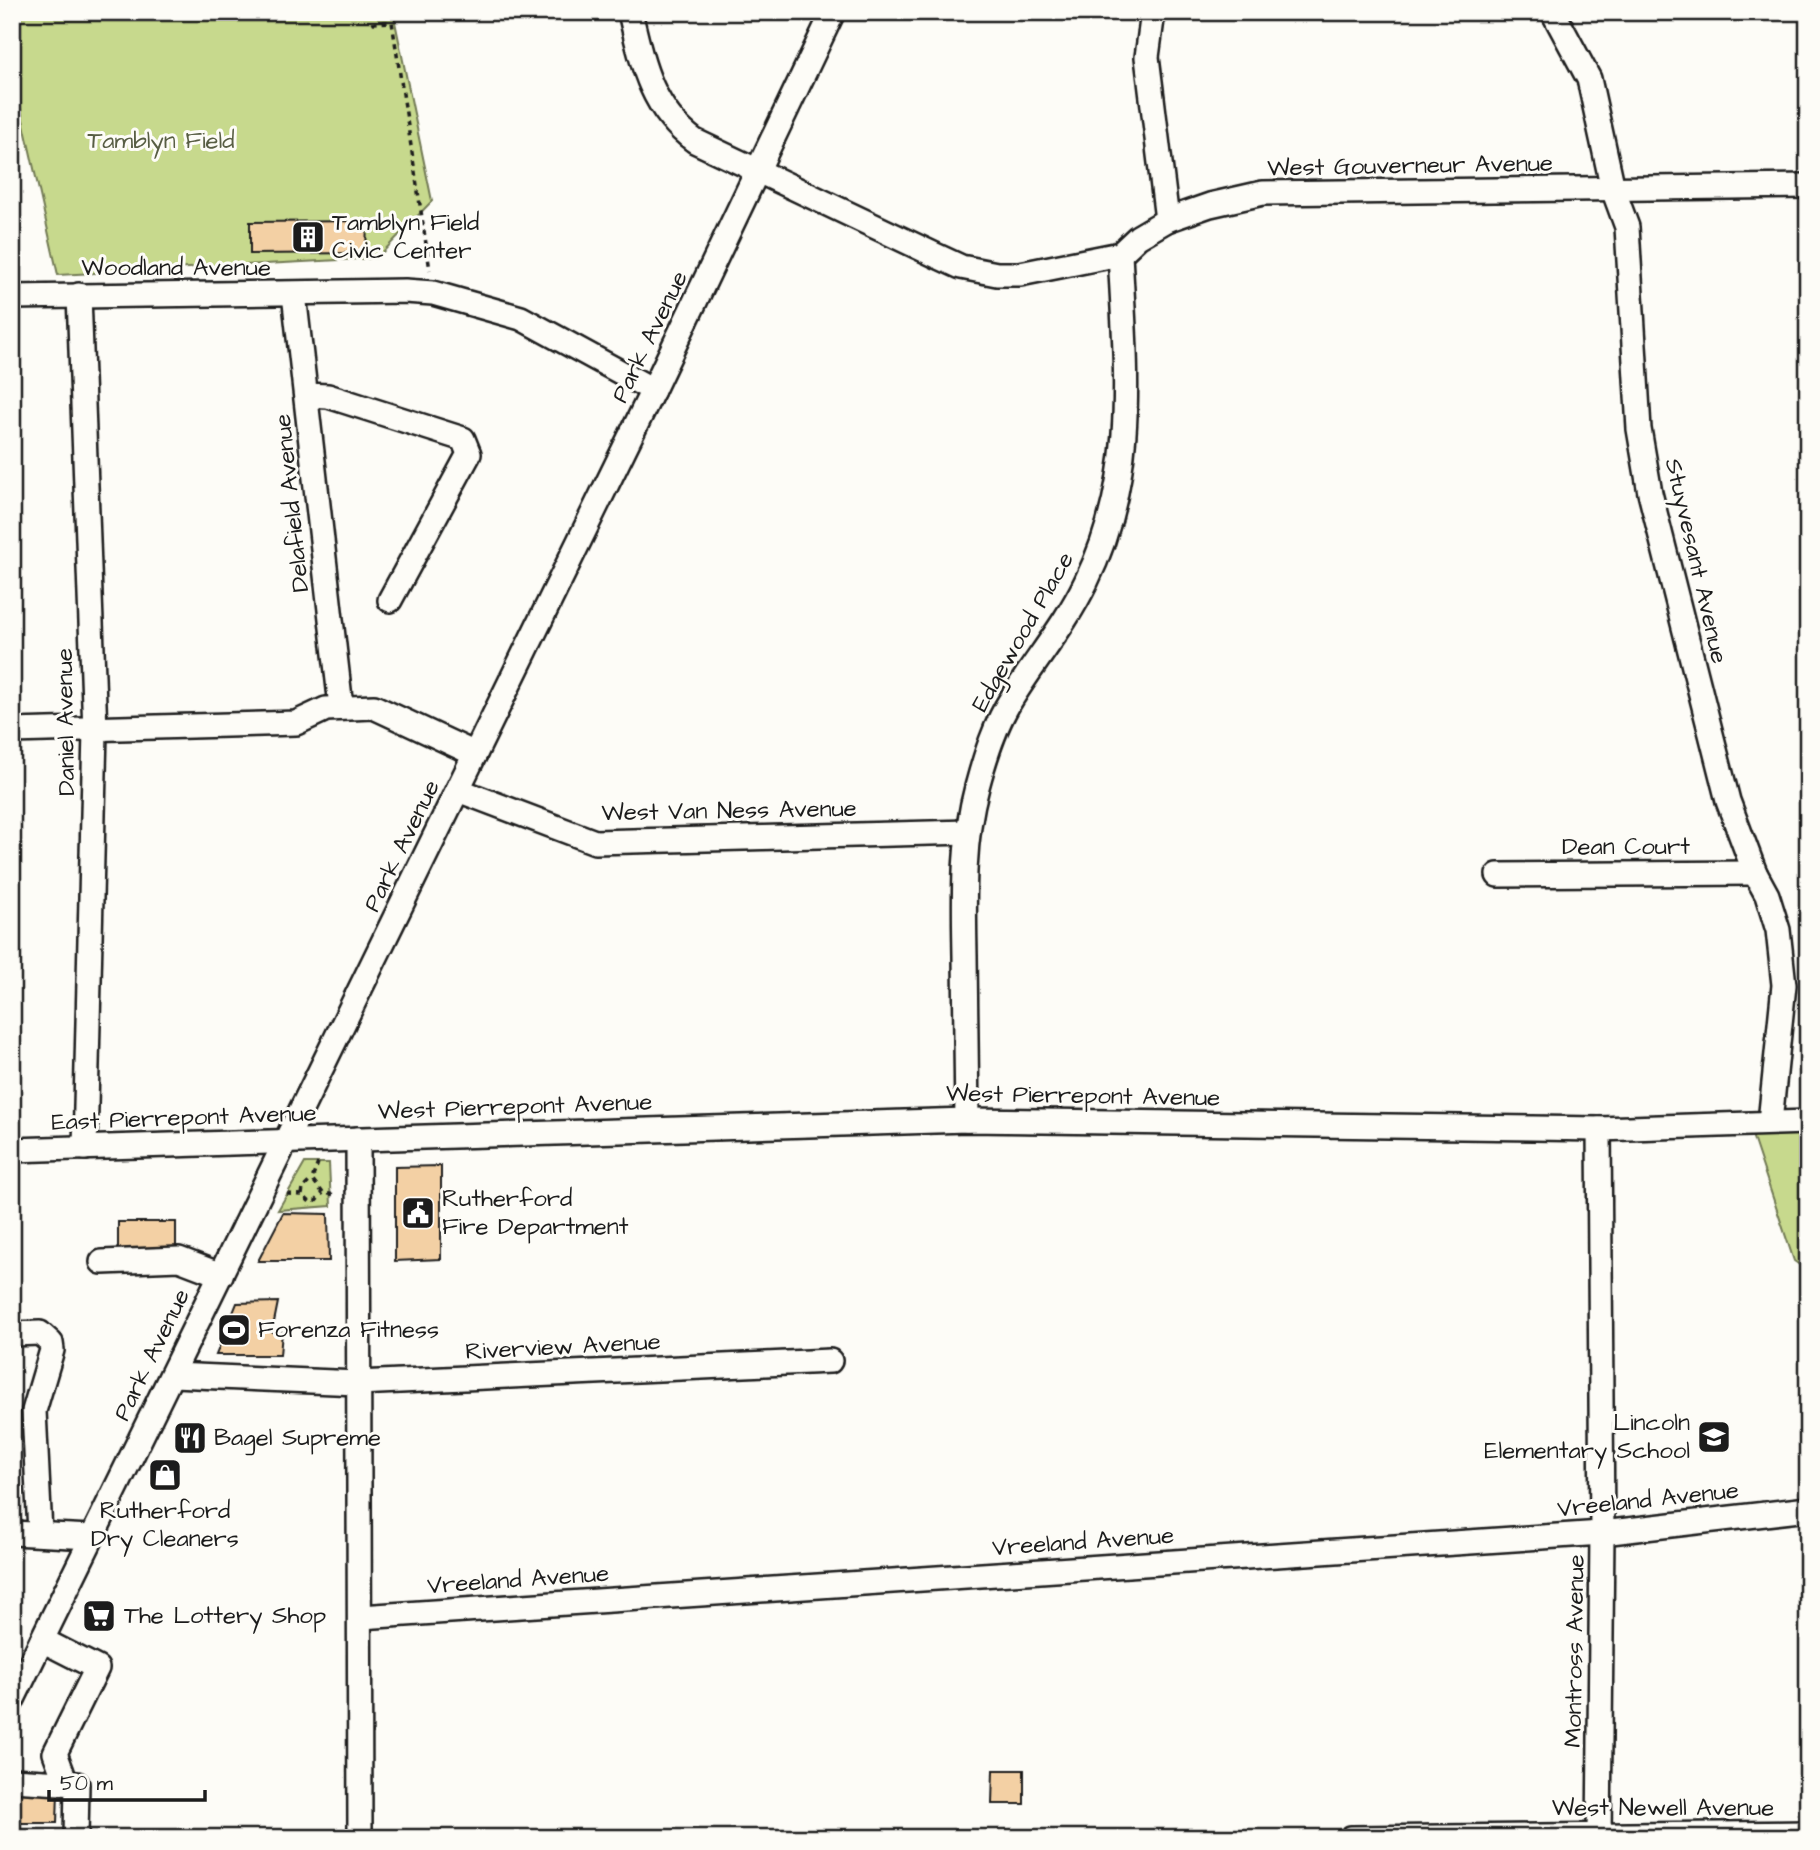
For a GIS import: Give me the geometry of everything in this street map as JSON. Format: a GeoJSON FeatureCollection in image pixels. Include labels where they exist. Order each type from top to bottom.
{"type":"FeatureCollection","features":[{"type":"Feature","properties":{"kind":"street","name":"West Gouverneur Avenue"},"geometry":{"type":"LineString","coordinates":[[630,12],[650,84],[674,126],[695,141],[961,267],[997,274],[1020,274],[1120,254],[1138,237],[1167,220],[1210,205],[1263,193],[1808,186]]}},
{"type":"Feature","properties":{"kind":"street","name":"Park Avenue"},"geometry":{"type":"LineString","coordinates":[[12,1701],[287,1143],[759,171],[833,12]]}},
{"type":"Feature","properties":{"kind":"street"},"geometry":{"type":"LineString","coordinates":[[1153,12],[1147,57],[1167,220]]}},
{"type":"Feature","properties":{"kind":"street","name":"Stuyvesant Avenue"},"geometry":{"type":"LineString","coordinates":[[1553,12],[1589,79],[1614,189],[1627,226],[1639,429],[1650,492],[1728,801],[1755,873],[1768,895],[1778,929],[1784,970],[1770,1122]]}},
{"type":"Feature","properties":{"kind":"street","name":"Edgewood Place"},"geometry":{"type":"LineString","coordinates":[[967,1120],[964,875],[968,832],[976,789],[992,740],[1010,700],[1066,619],[1087,582],[1115,501],[1127,417],[1120,254]]}},
{"type":"Feature","properties":{"kind":"street","name":"Woodland Avenue"},"geometry":{"type":"LineString","coordinates":[[12,297],[405,290],[433,293],[500,309],[521,318],[653,390]]}},
{"type":"Feature","properties":{"kind":"street","name":"Delafield Avenue"},"geometry":{"type":"LineString","coordinates":[[294,294],[341,707]]}},
{"type":"Feature","properties":{"kind":"street","name":"Daniel Avenue"},"geometry":{"type":"LineString","coordinates":[[79,295],[95,731],[85,1148]]}},
{"type":"Feature","properties":{"kind":"street"},"geometry":{"type":"LineString","coordinates":[[307,395],[328,396],[463,439],[469,454],[390,600]]}},
{"type":"Feature","properties":{"kind":"street"},"geometry":{"type":"LineString","coordinates":[[12,731],[95,731],[296,723],[326,709],[374,707],[475,754]]}},
{"type":"Feature","properties":{"kind":"street","name":"West Van Ness Avenue"},"geometry":{"type":"LineString","coordinates":[[458,790],[596,842],[968,832]]}},
{"type":"Feature","properties":{"kind":"street","name":"Dean Court"},"geometry":{"type":"LineString","coordinates":[[1498,875],[1755,873]]}},
{"type":"Feature","properties":{"kind":"street","name":"West Pierrepont Avenue"},"geometry":{"type":"LineString","coordinates":[[358,1139],[967,1120],[1600,1129],[1808,1122]]}},
{"type":"Feature","properties":{"kind":"street","name":"Montross Avenue"},"geometry":{"type":"LineString","coordinates":[[1599,1836],[1602,1533],[1600,1129]]}},
{"type":"Feature","properties":{"kind":"street"},"geometry":{"type":"LineString","coordinates":[[358,1139],[360,1838]]}},
{"type":"Feature","properties":{"kind":"street","name":"East Pierrepont Avenue"},"geometry":{"type":"LineString","coordinates":[[12,1150],[358,1139]]}},
{"type":"Feature","properties":{"kind":"street"},"geometry":{"type":"LineString","coordinates":[[102,1262],[179,1259],[221,1275]]}},
{"type":"Feature","properties":{"kind":"street"},"geometry":{"type":"LineString","coordinates":[[12,1334],[40,1333],[51,1343],[52,1350],[34,1411],[40,1532]]}},
{"type":"Feature","properties":{"kind":"street","name":"Riverview Avenue"},"geometry":{"type":"LineString","coordinates":[[173,1375],[358,1383],[830,1361]]}},
{"type":"Feature","properties":{"kind":"street","name":"Vreeland Avenue"},"geometry":{"type":"LineString","coordinates":[[361,1616],[1602,1533],[1808,1509]]}},
{"type":"Feature","properties":{"kind":"street"},"geometry":{"type":"LineString","coordinates":[[12,1533],[40,1532],[91,1537]]}},
{"type":"Feature","properties":{"kind":"street"},"geometry":{"type":"LineString","coordinates":[[42,1640],[97,1668],[55,1753],[66,1783]]}},
{"type":"Feature","properties":{"kind":"street"},"geometry":{"type":"LineString","coordinates":[[12,1780],[77,1784],[76,1838]]}},
{"type":"Feature","properties":{"kind":"street","name":"West Newell Avenue"},"geometry":{"type":"LineString","coordinates":[[1351,1838],[1808,1833]]}},
{"type":"Feature","properties":{"kind":"path"},"geometry":{"type":"LineString","coordinates":[[371,12],[374,23],[391,22],[433,293]]}},
{"type":"Feature","properties":{"kind":"path"},"geometry":{"type":"LineString","coordinates":[[302,1195],[303,1188],[313,1179],[318,1163]]}},
{"type":"Feature","properties":{"kind":"path"},"geometry":{"type":"LineString","coordinates":[[313,1179],[323,1193],[338,1195]]}},
{"type":"Feature","properties":{"kind":"path"},"geometry":{"type":"LineString","coordinates":[[287,1194],[302,1195],[310,1202],[316,1201],[323,1193]]}},
{"type":"Feature","properties":{"kind":"green space","name":"Tamblyn Field"},"geometry":{"type":"Polygon","coordinates":[[[12,12],[393,12],[432,201],[377,258],[58,275],[12,71],[12,12]]]}},
{"type":"Feature","properties":{"kind":"green space"},"geometry":{"type":"Polygon","coordinates":[[[1808,1124],[1808,1271],[1794,1261],[1750,1129],[1808,1124]]]}},
{"type":"Feature","properties":{"kind":"green space"},"geometry":{"type":"Polygon","coordinates":[[[305,1163],[329,1163],[331,1206],[278,1210],[305,1163]]]}},
{"type":"Feature","properties":{"kind":"building","name":"Tamblyn Field Civic Center"},"geometry":{"type":"Polygon","coordinates":[[[367,221],[366,253],[250,254],[250,222],[367,221]]]}},
{"type":"Feature","properties":{"kind":"building","name":"Rutherford Fire Department"},"geometry":{"type":"Polygon","coordinates":[[[441,1166],[441,1259],[395,1261],[395,1167],[441,1166]]]}},
{"type":"Feature","properties":{"kind":"building"},"geometry":{"type":"Polygon","coordinates":[[[283,1213],[328,1214],[329,1261],[258,1261],[283,1213]]]}},
{"type":"Feature","properties":{"kind":"building"},"geometry":{"type":"Polygon","coordinates":[[[118,1222],[176,1222],[176,1249],[118,1249],[118,1222]]]}},
{"type":"Feature","properties":{"kind":"building"},"geometry":{"type":"Polygon","coordinates":[[[278,1302],[272,1332],[282,1332],[280,1355],[216,1355],[237,1303],[278,1302]]]}},
{"type":"Feature","properties":{"kind":"building"},"geometry":{"type":"Polygon","coordinates":[[[993,1770],[1024,1770],[1024,1804],[992,1804],[993,1770]]]}},
{"type":"Feature","properties":{"kind":"building"},"geometry":{"type":"Polygon","coordinates":[[[12,1789],[58,1791],[57,1823],[12,1823],[12,1789]]]}},
{"type":"Feature","properties":{"kind":"place","name":"Tamblyn Field Civic Center"},"geometry":{"type":"Point","coordinates":[308,237]}},
{"type":"Feature","properties":{"kind":"place","name":"Rutherford Fire Department"},"geometry":{"type":"Point","coordinates":[418,1213]}},
{"type":"Feature","properties":{"kind":"place","name":"Forenza Fitness"},"geometry":{"type":"Point","coordinates":[234,1330]}},
{"type":"Feature","properties":{"kind":"place","name":"Lincoln Elementary School"},"geometry":{"type":"Point","coordinates":[1714,1437]}},
{"type":"Feature","properties":{"kind":"place","name":"Bagel Supreme"},"geometry":{"type":"Point","coordinates":[190,1438]}},
{"type":"Feature","properties":{"kind":"place","name":"Rutherford Dry Cleaners"},"geometry":{"type":"Point","coordinates":[165,1475]}},
{"type":"Feature","properties":{"kind":"place","name":"The Lottery Shop"},"geometry":{"type":"Point","coordinates":[99,1616]}}]}
